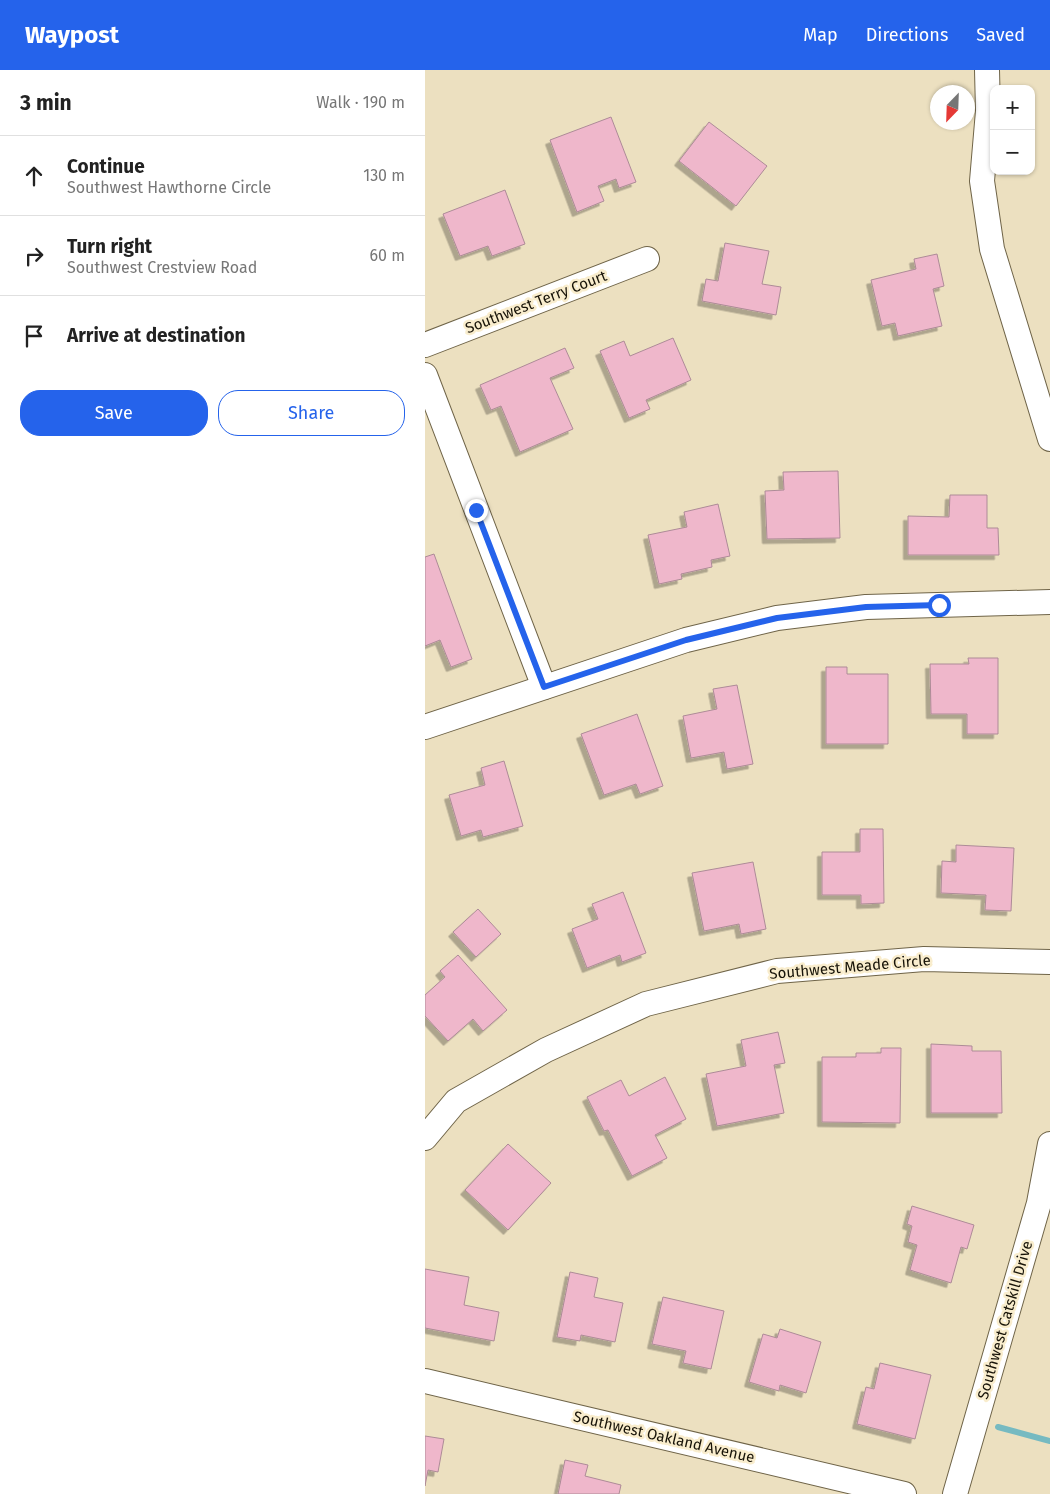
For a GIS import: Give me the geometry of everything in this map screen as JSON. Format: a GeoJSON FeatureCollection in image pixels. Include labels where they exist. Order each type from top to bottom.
{"type":"FeatureCollection","features":[{"type":"Feature","properties":{"kind":"street"},"geometry":{"type":"LineString","coordinates":[[987,70],[988,111],[982,181],[992,249],[1050,439]]}},
{"type":"Feature","properties":{"kind":"street","name":"Southwest Terry Court"},"geometry":{"type":"LineString","coordinates":[[425,345],[647,259]]}},
{"type":"Feature","properties":{"kind":"street"},"geometry":{"type":"LineString","coordinates":[[425,376],[544,687]]}},
{"type":"Feature","properties":{"kind":"street"},"geometry":{"type":"LineString","coordinates":[[425,727],[686,640],[777,618],[866,607],[1050,602]]}},
{"type":"Feature","properties":{"kind":"street","name":"Southwest Meade Circle"},"geometry":{"type":"LineString","coordinates":[[425,1138],[456,1102],[545,1050],[646,1004],[777,972],[924,959],[1050,962]]}},
{"type":"Feature","properties":{"kind":"street","name":"Southwest Catskill Drive"},"geometry":{"type":"LineString","coordinates":[[955,1494],[1039,1203],[1050,1144]]}},
{"type":"Feature","properties":{"kind":"street","name":"Southwest Oakland Avenue"},"geometry":{"type":"LineString","coordinates":[[425,1381],[904,1494]]}},
{"type":"Feature","properties":{"kind":"building"},"geometry":{"type":"Polygon","coordinates":[[[611,117],[636,182],[619,188],[616,179],[598,186],[604,201],[577,212],[550,140],[611,117]]]}},
{"type":"Feature","properties":{"kind":"building"},"geometry":{"type":"Polygon","coordinates":[[[709,122],[767,166],[736,206],[679,161],[709,122]]]}},
{"type":"Feature","properties":{"kind":"building"},"geometry":{"type":"Polygon","coordinates":[[[505,190],[525,244],[492,256],[488,246],[460,256],[443,214],[505,190]]]}},
{"type":"Feature","properties":{"kind":"building"},"geometry":{"type":"Polygon","coordinates":[[[725,243],[769,251],[762,284],[781,287],[776,315],[702,301],[706,279],[718,281],[725,243]]]}},
{"type":"Feature","properties":{"kind":"building"},"geometry":{"type":"Polygon","coordinates":[[[937,254],[944,286],[933,289],[942,326],[898,336],[895,323],[882,326],[871,280],[916,269],[914,259],[937,254]]]}},
{"type":"Feature","properties":{"kind":"building"},"geometry":{"type":"Polygon","coordinates":[[[673,338],[691,380],[646,400],[650,409],[629,418],[600,351],[624,341],[630,356],[673,338]]]}},
{"type":"Feature","properties":{"kind":"building"},"geometry":{"type":"Polygon","coordinates":[[[565,348],[574,368],[550,378],[573,429],[520,452],[501,406],[491,410],[480,385],[565,348]]]}},
{"type":"Feature","properties":{"kind":"building"},"geometry":{"type":"Polygon","coordinates":[[[838,471],[840,538],[767,539],[765,491],[784,490],[783,472],[838,471]]]}},
{"type":"Feature","properties":{"kind":"building"},"geometry":{"type":"Polygon","coordinates":[[[950,495],[987,495],[987,528],[998,528],[999,555],[908,555],[908,516],[949,517],[950,495]]]}},
{"type":"Feature","properties":{"kind":"building"},"geometry":{"type":"Polygon","coordinates":[[[718,504],[730,556],[711,560],[712,567],[681,574],[682,579],[659,584],[648,535],[687,527],[684,512],[718,504]]]}},
{"type":"Feature","properties":{"kind":"building"},"geometry":{"type":"Polygon","coordinates":[[[434,554],[472,659],[451,667],[440,640],[425,646],[425,557],[434,554]]]}},
{"type":"Feature","properties":{"kind":"building"},"geometry":{"type":"Polygon","coordinates":[[[968,658],[998,658],[998,734],[967,734],[967,714],[931,714],[930,664],[969,664],[968,658]]]}},
{"type":"Feature","properties":{"kind":"building"},"geometry":{"type":"Polygon","coordinates":[[[826,667],[847,667],[847,674],[888,674],[888,744],[826,744],[826,667]]]}},
{"type":"Feature","properties":{"kind":"building"},"geometry":{"type":"Polygon","coordinates":[[[737,685],[753,764],[727,769],[724,752],[691,758],[683,716],[717,709],[713,689],[737,685]]]}},
{"type":"Feature","properties":{"kind":"building"},"geometry":{"type":"Polygon","coordinates":[[[637,714],[663,786],[640,794],[636,784],[604,795],[581,734],[637,714]]]}},
{"type":"Feature","properties":{"kind":"building"},"geometry":{"type":"Polygon","coordinates":[[[504,761],[523,826],[483,837],[481,830],[461,836],[449,795],[485,785],[481,768],[504,761]]]}},
{"type":"Feature","properties":{"kind":"building"},"geometry":{"type":"Polygon","coordinates":[[[860,829],[883,829],[884,903],[861,904],[861,895],[822,895],[822,852],[860,852],[860,829]]]}},
{"type":"Feature","properties":{"kind":"building"},"geometry":{"type":"Polygon","coordinates":[[[956,845],[1014,848],[1011,911],[985,910],[986,895],[941,893],[942,861],[956,862],[956,845]]]}},
{"type":"Feature","properties":{"kind":"building"},"geometry":{"type":"Polygon","coordinates":[[[753,862],[766,929],[741,934],[739,924],[704,931],[692,873],[753,862]]]}},
{"type":"Feature","properties":{"kind":"building"},"geometry":{"type":"Polygon","coordinates":[[[623,892],[646,953],[622,962],[620,955],[587,968],[572,929],[598,919],[592,904],[623,892]]]}},
{"type":"Feature","properties":{"kind":"building"},"geometry":{"type":"Polygon","coordinates":[[[478,909],[501,934],[476,957],[453,932],[478,909]]]}},
{"type":"Feature","properties":{"kind":"building"},"geometry":{"type":"Polygon","coordinates":[[[458,955],[507,1010],[483,1031],[473,1019],[448,1041],[425,1016],[425,995],[445,977],[440,971],[458,955]]]}},
{"type":"Feature","properties":{"kind":"building"},"geometry":{"type":"Polygon","coordinates":[[[778,1032],[785,1063],[774,1065],[784,1113],[717,1126],[706,1074],[746,1066],[741,1040],[778,1032]]]}},
{"type":"Feature","properties":{"kind":"building"},"geometry":{"type":"Polygon","coordinates":[[[931,1044],[972,1046],[972,1051],[1001,1051],[1002,1113],[931,1113],[931,1044]]]}},
{"type":"Feature","properties":{"kind":"building"},"geometry":{"type":"Polygon","coordinates":[[[881,1048],[901,1048],[900,1123],[822,1122],[822,1057],[856,1057],[856,1053],[881,1053],[881,1048]]]}},
{"type":"Feature","properties":{"kind":"building"},"geometry":{"type":"Polygon","coordinates":[[[665,1077],[686,1119],[655,1135],[667,1158],[632,1176],[608,1130],[604,1131],[587,1097],[621,1080],[629,1096],[665,1077]]]}},
{"type":"Feature","properties":{"kind":"building"},"geometry":{"type":"Polygon","coordinates":[[[508,1144],[551,1183],[508,1230],[465,1190],[508,1144]]]}},
{"type":"Feature","properties":{"kind":"building"},"geometry":{"type":"Polygon","coordinates":[[[912,1206],[974,1225],[967,1249],[961,1247],[951,1283],[910,1270],[917,1245],[908,1242],[912,1226],[907,1224],[912,1206]]]}},
{"type":"Feature","properties":{"kind":"building"},"geometry":{"type":"Polygon","coordinates":[[[425,1269],[469,1277],[464,1305],[499,1312],[494,1341],[425,1328],[425,1269]]]}},
{"type":"Feature","properties":{"kind":"building"},"geometry":{"type":"Polygon","coordinates":[[[570,1272],[598,1278],[594,1297],[623,1303],[615,1342],[581,1335],[580,1341],[557,1337],[570,1272]]]}},
{"type":"Feature","properties":{"kind":"building"},"geometry":{"type":"Polygon","coordinates":[[[663,1297],[724,1311],[711,1369],[683,1363],[686,1351],[652,1344],[663,1297]]]}},
{"type":"Feature","properties":{"kind":"building"},"geometry":{"type":"Polygon","coordinates":[[[780,1329],[821,1342],[806,1393],[780,1385],[779,1391],[749,1382],[763,1334],[777,1338],[780,1329]]]}},
{"type":"Feature","properties":{"kind":"building"},"geometry":{"type":"Polygon","coordinates":[[[880,1363],[931,1375],[915,1439],[857,1424],[866,1387],[874,1389],[880,1363]]]}},
{"type":"Feature","properties":{"kind":"building"},"geometry":{"type":"Polygon","coordinates":[[[425,1436],[444,1439],[438,1472],[428,1470],[425,1486],[425,1436]]]}},
{"type":"Feature","properties":{"kind":"building"},"geometry":{"type":"Polygon","coordinates":[[[565,1460],[588,1465],[585,1476],[621,1485],[619,1494],[558,1494],[565,1460]]]}},
{"type":"Feature","properties":{"kind":"waterway"},"geometry":{"type":"LineString","coordinates":[[998,1427],[1050,1441]]}},
{"type":"Feature","properties":{"kind":"route"},"geometry":{"type":"LineString","coordinates":[[476,510],[544,687],[686,640],[777,618],[866,607],[939,605]]}}]}
